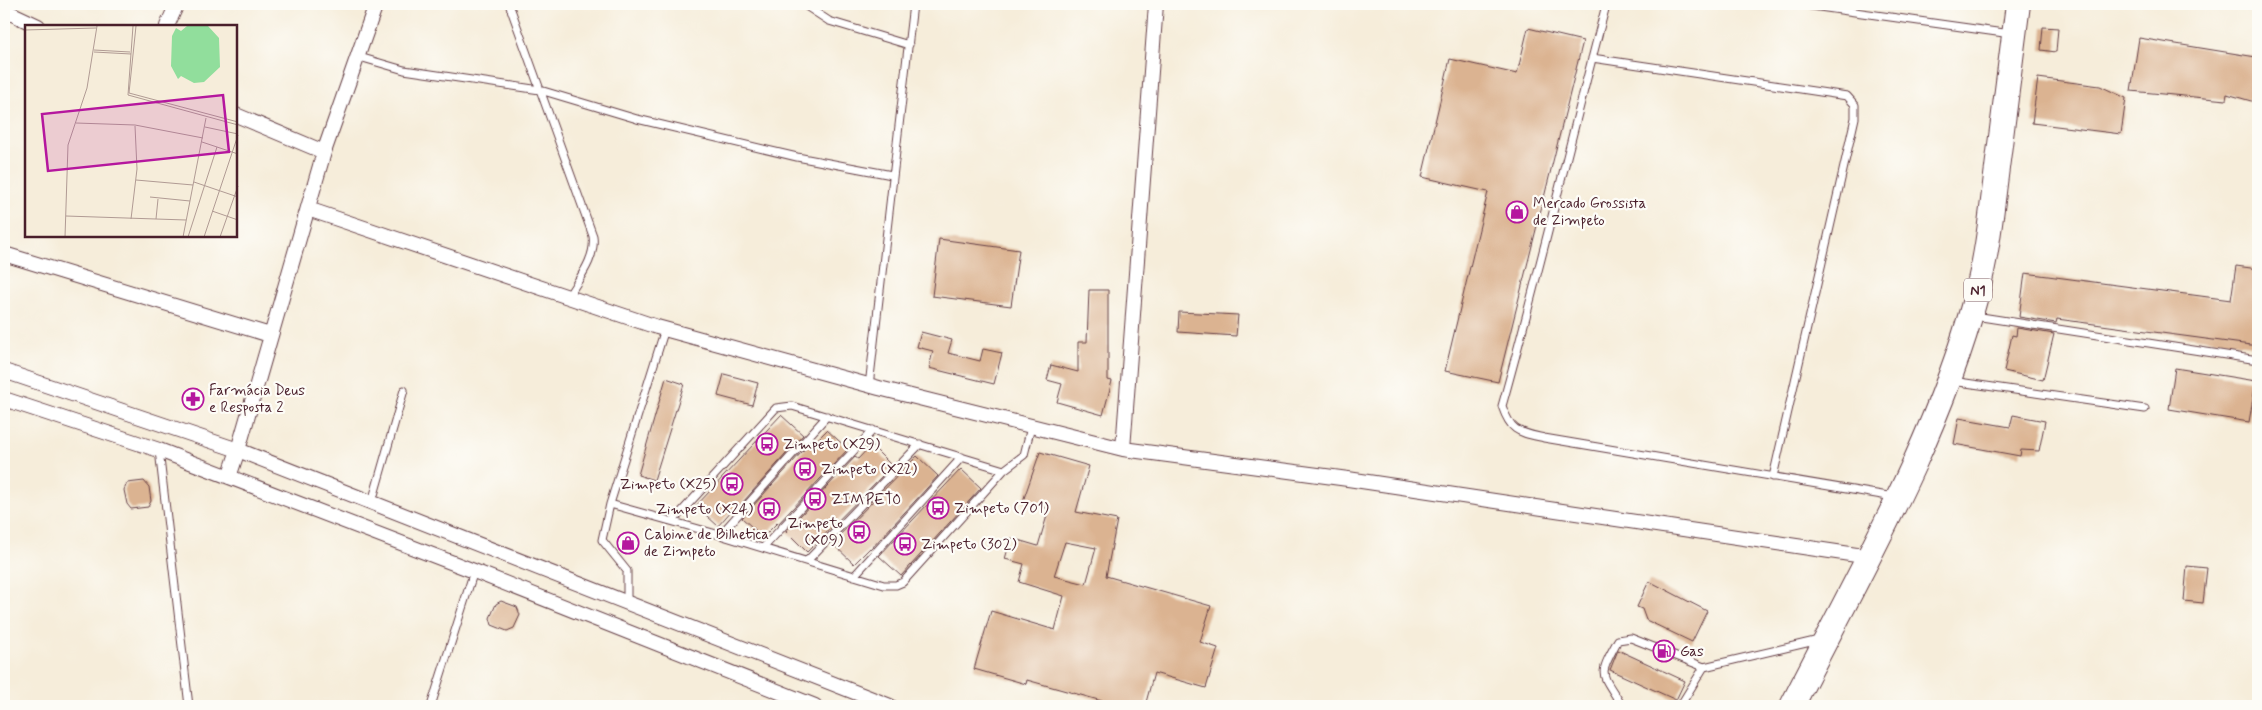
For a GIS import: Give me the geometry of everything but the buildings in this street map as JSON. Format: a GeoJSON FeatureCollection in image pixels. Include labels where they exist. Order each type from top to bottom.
{"type":"FeatureCollection","features":[{"type":"Feature","properties":{"kind":"highway","name":"N1"},"geometry":{"type":"LineString","coordinates":[[1792,706],[1870,557],[1948,380],[1971,315],[1986,248],[2018,4]]}},
{"type":"Feature","properties":{"kind":"street"},"geometry":{"type":"LineString","coordinates":[[167,25],[177,4]]}},
{"type":"Feature","properties":{"kind":"street"},"geometry":{"type":"LineString","coordinates":[[229,477],[324,152],[356,56],[376,4]]}},
{"type":"Feature","properties":{"kind":"street"},"geometry":{"type":"LineString","coordinates":[[1123,449],[1156,4]]}},
{"type":"Feature","properties":{"kind":"street"},"geometry":{"type":"LineString","coordinates":[[4,10],[36,25]]}},
{"type":"Feature","properties":{"kind":"street"},"geometry":{"type":"LineString","coordinates":[[238,116],[324,152]]}},
{"type":"Feature","properties":{"kind":"street"},"geometry":{"type":"LineString","coordinates":[[308,209],[664,329],[869,386],[1123,449],[1348,479],[1870,557]]}},
{"type":"Feature","properties":{"kind":"street"},"geometry":{"type":"LineString","coordinates":[[4,254],[270,335]]}},
{"type":"Feature","properties":{"kind":"street"},"geometry":{"type":"LineString","coordinates":[[4,371],[238,450],[890,706]]}},
{"type":"Feature","properties":{"kind":"street"},"geometry":{"type":"LineString","coordinates":[[4,399],[159,450],[474,570],[815,706]]}},
{"type":"Feature","properties":{"kind":"lane"},"geometry":{"type":"LineString","coordinates":[[510,4],[593,236],[594,245],[590,260],[568,297]]}},
{"type":"Feature","properties":{"kind":"lane"},"geometry":{"type":"LineString","coordinates":[[803,4],[829,21],[909,45]]}},
{"type":"Feature","properties":{"kind":"lane"},"geometry":{"type":"LineString","coordinates":[[869,386],[913,4]]}},
{"type":"Feature","properties":{"kind":"lane"},"geometry":{"type":"LineString","coordinates":[[1608,4],[1592,58],[1532,299],[1502,406],[1507,422],[1521,433],[1544,438],[1897,497]]}},
{"type":"Feature","properties":{"kind":"lane"},"geometry":{"type":"LineString","coordinates":[[1798,4],[2014,34]]}},
{"type":"Feature","properties":{"kind":"lane"},"geometry":{"type":"LineString","coordinates":[[356,56],[404,70],[540,90],[637,119],[797,157],[892,175]]}},
{"type":"Feature","properties":{"kind":"lane"},"geometry":{"type":"LineString","coordinates":[[1592,58],[1847,96],[1855,105],[1855,118],[1773,477]]}},
{"type":"Feature","properties":{"kind":"lane"},"geometry":{"type":"LineString","coordinates":[[1971,315],[2258,360]]}},
{"type":"Feature","properties":{"kind":"lane"},"geometry":{"type":"LineString","coordinates":[[627,603],[627,571],[602,540],[610,504],[664,329]]}},
{"type":"Feature","properties":{"kind":"lane"},"geometry":{"type":"LineString","coordinates":[[1948,380],[2145,409]]}},
{"type":"Feature","properties":{"kind":"lane"},"geometry":{"type":"LineString","coordinates":[[372,502],[404,390]]}},
{"type":"Feature","properties":{"kind":"lane"},"geometry":{"type":"LineString","coordinates":[[673,521],[776,408],[792,406],[1004,470]]}},
{"type":"Feature","properties":{"kind":"lane"},"geometry":{"type":"LineString","coordinates":[[720,535],[827,416]]}},
{"type":"Feature","properties":{"kind":"lane"},"geometry":{"type":"LineString","coordinates":[[610,504],[673,521],[884,585],[896,585],[903,582],[1004,470],[1024,455],[1031,427]]}},
{"type":"Feature","properties":{"kind":"lane"},"geometry":{"type":"LineString","coordinates":[[763,548],[873,430]]}},
{"type":"Feature","properties":{"kind":"lane"},"geometry":{"type":"LineString","coordinates":[[807,561],[920,444]]}},
{"type":"Feature","properties":{"kind":"lane"},"geometry":{"type":"LineString","coordinates":[[159,450],[188,706]]}},
{"type":"Feature","properties":{"kind":"lane"},"geometry":{"type":"LineString","coordinates":[[854,576],[962,457]]}},
{"type":"Feature","properties":{"kind":"lane"},"geometry":{"type":"LineString","coordinates":[[431,706],[474,570]]}},
{"type":"Feature","properties":{"kind":"lane"},"geometry":{"type":"LineString","coordinates":[[1622,706],[1603,673],[1604,666],[1618,640],[1631,638],[1704,667],[1826,638]]}},
{"type":"Feature","properties":{"kind":"lane"},"geometry":{"type":"LineString","coordinates":[[1680,706],[1704,667]]}},
{"type":"Feature","properties":{"kind":"place","name":"Mercado Grossista de Zimpeto"},"geometry":{"type":"Point","coordinates":[1517,212]}},
{"type":"Feature","properties":{"kind":"place","name":"Farmácia Deus e Resposta 2"},"geometry":{"type":"Point","coordinates":[193,399]}},
{"type":"Feature","properties":{"kind":"place","name":"Zimpeto (X29)"},"geometry":{"type":"Point","coordinates":[767,444]}},
{"type":"Feature","properties":{"kind":"place","name":"Zimpeto (X22)"},"geometry":{"type":"Point","coordinates":[805,469]}},
{"type":"Feature","properties":{"kind":"place","name":"Zimpeto (X25)"},"geometry":{"type":"Point","coordinates":[732,484]}},
{"type":"Feature","properties":{"kind":"place","name":"ZIMPETO"},"geometry":{"type":"Point","coordinates":[815,499]}},
{"type":"Feature","properties":{"kind":"place","name":"Zimpeto (701)"},"geometry":{"type":"Point","coordinates":[938,508]}},
{"type":"Feature","properties":{"kind":"place","name":"Zimpeto (X24)"},"geometry":{"type":"Point","coordinates":[769,509]}},
{"type":"Feature","properties":{"kind":"place","name":"Zimpeto (X09)"},"geometry":{"type":"Point","coordinates":[859,532]}},
{"type":"Feature","properties":{"kind":"place","name":"Cabine de Bilhetica de Zimpeto"},"geometry":{"type":"Point","coordinates":[628,543]}},
{"type":"Feature","properties":{"kind":"place","name":"Zimpeto (302)"},"geometry":{"type":"Point","coordinates":[905,544]}},
{"type":"Feature","properties":{"kind":"place","name":"Gas"},"geometry":{"type":"Point","coordinates":[1664,651]}}]}
